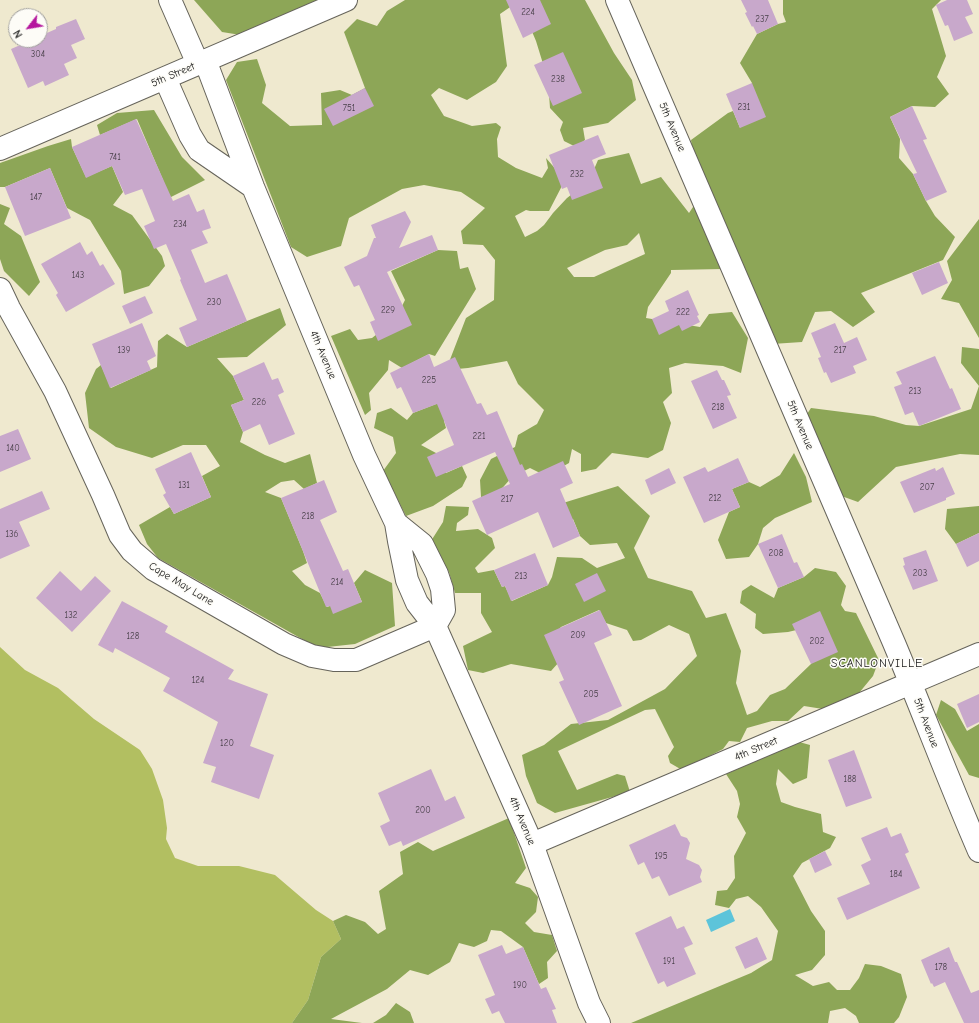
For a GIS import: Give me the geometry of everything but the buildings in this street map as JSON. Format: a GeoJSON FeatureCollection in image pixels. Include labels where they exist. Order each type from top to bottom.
{"type":"FeatureCollection","features":[{"type":"Feature","properties":{"kind":"street","name":"4th Avenue"},"geometry":{"type":"LineString","coordinates":[[170,0],[202,62],[364,454],[396,523],[407,580],[417,603],[435,626],[532,844],[589,1003],[598,1022]]}},
{"type":"Feature","properties":{"kind":"street","name":"5th Street"},"geometry":{"type":"LineString","coordinates":[[0,149],[346,0]]}},
{"type":"Feature","properties":{"kind":"street","name":"5th Avenue"},"geometry":{"type":"LineString","coordinates":[[617,0],[911,683],[942,763],[979,851]]}},
{"type":"Feature","properties":{"kind":"street"},"geometry":{"type":"LineString","coordinates":[[165,78],[190,135],[199,150],[252,186]]}},
{"type":"Feature","properties":{"kind":"street","name":"Cape May Lane"},"geometry":{"type":"LineString","coordinates":[[0,289],[55,391],[120,535],[132,551],[153,568],[284,644],[312,656],[334,660],[356,660],[435,626]]}},
{"type":"Feature","properties":{"kind":"street","name":"4th Avenue"},"geometry":{"type":"LineString","coordinates":[[396,523],[422,544],[437,574],[442,589],[444,610],[435,626]]}},
{"type":"Feature","properties":{"kind":"street","name":"4th Street"},"geometry":{"type":"LineString","coordinates":[[532,844],[979,654]]}},
{"type":"Feature","properties":{"kind":"green space"},"geometry":{"type":"Polygon","coordinates":[[[194,0],[328,0],[247,36],[222,32],[194,0]]]}},
{"type":"Feature","properties":{"kind":"green space"},"geometry":{"type":"Polygon","coordinates":[[[405,0],[585,0],[614,53],[632,80],[636,100],[608,123],[583,128],[585,140],[576,147],[564,141],[560,130],[563,122],[550,108],[548,80],[536,41],[519,1],[500,14],[507,66],[496,82],[467,100],[439,88],[431,95],[444,116],[472,126],[496,123],[501,127],[497,139],[498,157],[516,168],[542,178],[548,168],[546,158],[565,180],[549,211],[526,210],[515,216],[525,237],[537,231],[544,225],[567,198],[589,181],[598,160],[629,153],[641,184],[661,177],[689,213],[705,189],[695,167],[691,140],[733,111],[740,128],[752,83],[740,63],[757,34],[778,24],[786,22],[783,14],[783,0],[941,0],[932,9],[946,56],[937,77],[949,94],[935,107],[912,106],[890,117],[900,139],[899,158],[913,174],[935,216],[955,237],[943,260],[861,293],[875,312],[853,327],[831,311],[815,312],[802,342],[772,344],[723,269],[671,270],[671,273],[648,307],[646,318],[700,327],[709,314],[732,312],[748,338],[741,373],[723,366],[685,363],[669,368],[672,393],[663,402],[671,423],[663,450],[648,458],[612,453],[596,469],[581,472],[581,454],[572,449],[569,463],[546,476],[530,468],[512,477],[491,501],[481,497],[480,480],[491,459],[515,447],[518,435],[537,424],[544,410],[518,384],[507,361],[468,368],[446,370],[466,318],[494,300],[495,260],[483,245],[463,244],[461,231],[485,208],[461,192],[424,185],[402,189],[349,218],[341,246],[307,257],[291,247],[226,80],[237,62],[257,59],[266,85],[262,103],[290,126],[322,125],[321,93],[340,90],[352,95],[365,88],[344,32],[357,19],[377,26],[387,11],[405,0]],[[639,233],[627,245],[605,250],[567,268],[574,277],[594,277],[645,254],[639,233]]]}},
{"type":"Feature","properties":{"kind":"green space"},"geometry":{"type":"Polygon","coordinates":[[[154,110],[182,157],[205,180],[165,200],[163,180],[137,119],[100,135],[97,125],[117,113],[154,110]]]}},
{"type":"Feature","properties":{"kind":"green space"},"geometry":{"type":"Polygon","coordinates":[[[71,139],[72,147],[86,177],[112,166],[123,192],[113,205],[132,215],[162,256],[165,266],[149,286],[124,294],[121,271],[90,220],[67,208],[50,168],[5,187],[0,187],[0,163],[71,139]]]}},
{"type":"Feature","properties":{"kind":"green space"},"geometry":{"type":"Polygon","coordinates":[[[0,204],[10,208],[4,224],[21,236],[40,282],[29,296],[4,271],[0,259],[0,204]]]}},
{"type":"Feature","properties":{"kind":"green space"},"geometry":{"type":"Polygon","coordinates":[[[979,219],[979,338],[959,303],[941,299],[952,280],[947,261],[979,219]]]}},
{"type":"Feature","properties":{"kind":"green space"},"geometry":{"type":"Polygon","coordinates":[[[438,250],[457,251],[460,269],[468,267],[476,289],[435,356],[429,354],[402,368],[389,360],[388,370],[369,393],[371,410],[365,415],[331,336],[350,329],[358,340],[372,338],[395,320],[405,300],[391,271],[438,250]]]}},
{"type":"Feature","properties":{"kind":"green space"},"geometry":{"type":"Polygon","coordinates":[[[280,308],[286,325],[247,357],[217,358],[233,376],[244,400],[231,405],[243,432],[240,442],[265,455],[285,463],[310,454],[317,483],[304,489],[294,480],[281,482],[265,492],[281,498],[303,551],[307,563],[292,571],[305,585],[320,593],[327,607],[362,602],[354,583],[365,570],[392,583],[395,626],[355,644],[318,648],[158,558],[147,544],[139,525],[170,507],[174,514],[211,497],[202,476],[220,466],[206,445],[183,445],[152,458],[116,447],[89,428],[85,393],[96,369],[101,365],[111,388],[157,367],[158,341],[167,334],[187,347],[280,308]]]}},
{"type":"Feature","properties":{"kind":"green space"},"geometry":{"type":"Polygon","coordinates":[[[962,347],[979,349],[979,386],[961,363],[962,347]]]}},
{"type":"Feature","properties":{"kind":"green space"},"geometry":{"type":"Polygon","coordinates":[[[979,386],[979,455],[960,454],[896,467],[858,502],[836,494],[805,417],[811,408],[874,416],[906,425],[919,426],[971,409],[979,386]]]}},
{"type":"Feature","properties":{"kind":"green space"},"geometry":{"type":"Polygon","coordinates":[[[441,402],[457,414],[444,421],[446,428],[421,445],[436,453],[446,473],[462,466],[467,477],[462,487],[433,506],[406,516],[383,471],[396,453],[393,437],[374,428],[377,413],[391,408],[407,420],[413,413],[441,402]]]}},
{"type":"Feature","properties":{"kind":"green space"},"geometry":{"type":"Polygon","coordinates":[[[794,453],[806,477],[812,502],[775,518],[763,528],[758,544],[749,557],[726,559],[718,540],[729,512],[740,507],[732,489],[749,482],[760,487],[780,475],[794,453]]]}},
{"type":"Feature","properties":{"kind":"green space"},"geometry":{"type":"Polygon","coordinates":[[[618,486],[650,516],[634,548],[648,578],[692,591],[706,618],[726,613],[741,651],[736,683],[747,715],[757,711],[770,695],[785,689],[811,664],[828,630],[809,627],[788,632],[763,634],[755,628],[756,614],[740,603],[742,591],[751,585],[774,598],[778,588],[804,577],[815,568],[836,572],[846,586],[841,605],[845,611],[856,613],[879,660],[873,676],[859,693],[823,709],[804,706],[788,721],[772,721],[747,728],[740,742],[729,741],[723,749],[682,770],[670,763],[668,756],[674,747],[655,709],[645,710],[558,751],[577,790],[617,774],[625,776],[630,792],[555,813],[537,803],[526,776],[522,755],[544,745],[571,724],[608,720],[665,689],[697,656],[689,634],[669,625],[641,640],[633,641],[627,630],[606,623],[599,610],[561,627],[555,634],[559,662],[551,671],[511,664],[483,673],[468,670],[463,646],[492,632],[481,613],[481,593],[455,593],[449,572],[431,541],[443,522],[446,506],[469,507],[468,515],[457,523],[456,531],[478,529],[492,538],[495,548],[475,568],[478,573],[494,570],[502,587],[505,586],[512,601],[548,585],[552,577],[557,557],[582,558],[597,568],[625,558],[617,543],[590,545],[580,536],[573,519],[554,525],[550,507],[618,486]]]}},
{"type":"Feature","properties":{"kind":"green space"},"geometry":{"type":"Polygon","coordinates":[[[979,506],[979,533],[956,544],[945,529],[947,509],[979,506]]]}},
{"type":"Feature","properties":{"kind":"green space"},"geometry":{"type":"Polygon","coordinates":[[[0,647],[25,670],[58,688],[94,719],[140,750],[152,769],[163,800],[167,828],[166,839],[175,858],[198,866],[239,866],[275,875],[316,910],[333,921],[341,939],[321,957],[308,1000],[292,1023],[0,1023],[0,647]]]}},
{"type":"Feature","properties":{"kind":"green space"},"geometry":{"type":"Polygon","coordinates":[[[941,700],[955,709],[967,731],[979,724],[979,778],[969,775],[936,715],[941,700]]]}},
{"type":"Feature","properties":{"kind":"green space"},"geometry":{"type":"Polygon","coordinates":[[[792,740],[810,745],[807,778],[793,784],[778,769],[776,784],[781,802],[821,814],[823,832],[836,837],[830,848],[802,863],[793,876],[811,911],[825,931],[825,955],[812,970],[795,975],[813,986],[829,982],[837,990],[850,990],[859,978],[865,964],[881,966],[901,974],[907,997],[899,1017],[894,1023],[859,1023],[856,1016],[845,1008],[830,1011],[828,1023],[631,1023],[751,973],[772,960],[778,931],[761,907],[748,896],[736,899],[729,908],[715,905],[717,891],[727,890],[735,878],[734,856],[746,833],[737,817],[740,804],[737,791],[726,774],[763,758],[769,750],[792,740]]]}},
{"type":"Feature","properties":{"kind":"green space"},"geometry":{"type":"Polygon","coordinates":[[[509,818],[526,868],[515,883],[530,888],[538,897],[536,912],[525,923],[534,932],[552,935],[557,951],[547,962],[548,978],[539,984],[523,947],[501,931],[491,930],[487,941],[474,947],[459,943],[450,962],[428,975],[410,970],[387,989],[331,1019],[362,1023],[292,1023],[308,1000],[321,957],[341,939],[333,921],[346,915],[365,922],[378,934],[386,929],[379,891],[403,874],[400,852],[418,842],[433,851],[509,818]]]}},
{"type":"Feature","properties":{"kind":"green space"},"geometry":{"type":"Polygon","coordinates":[[[396,1003],[410,1012],[414,1023],[373,1023],[386,1015],[396,1003]]]}},
{"type":"Feature","properties":{"kind":"water"},"geometry":{"type":"Polygon","coordinates":[[[730,909],[735,921],[711,932],[706,920],[730,909]]]}},
{"type":"Feature","properties":{"kind":"district","name":"SCANLONVILLE"},"geometry":{"type":"Point","coordinates":[877,664]}}]}
